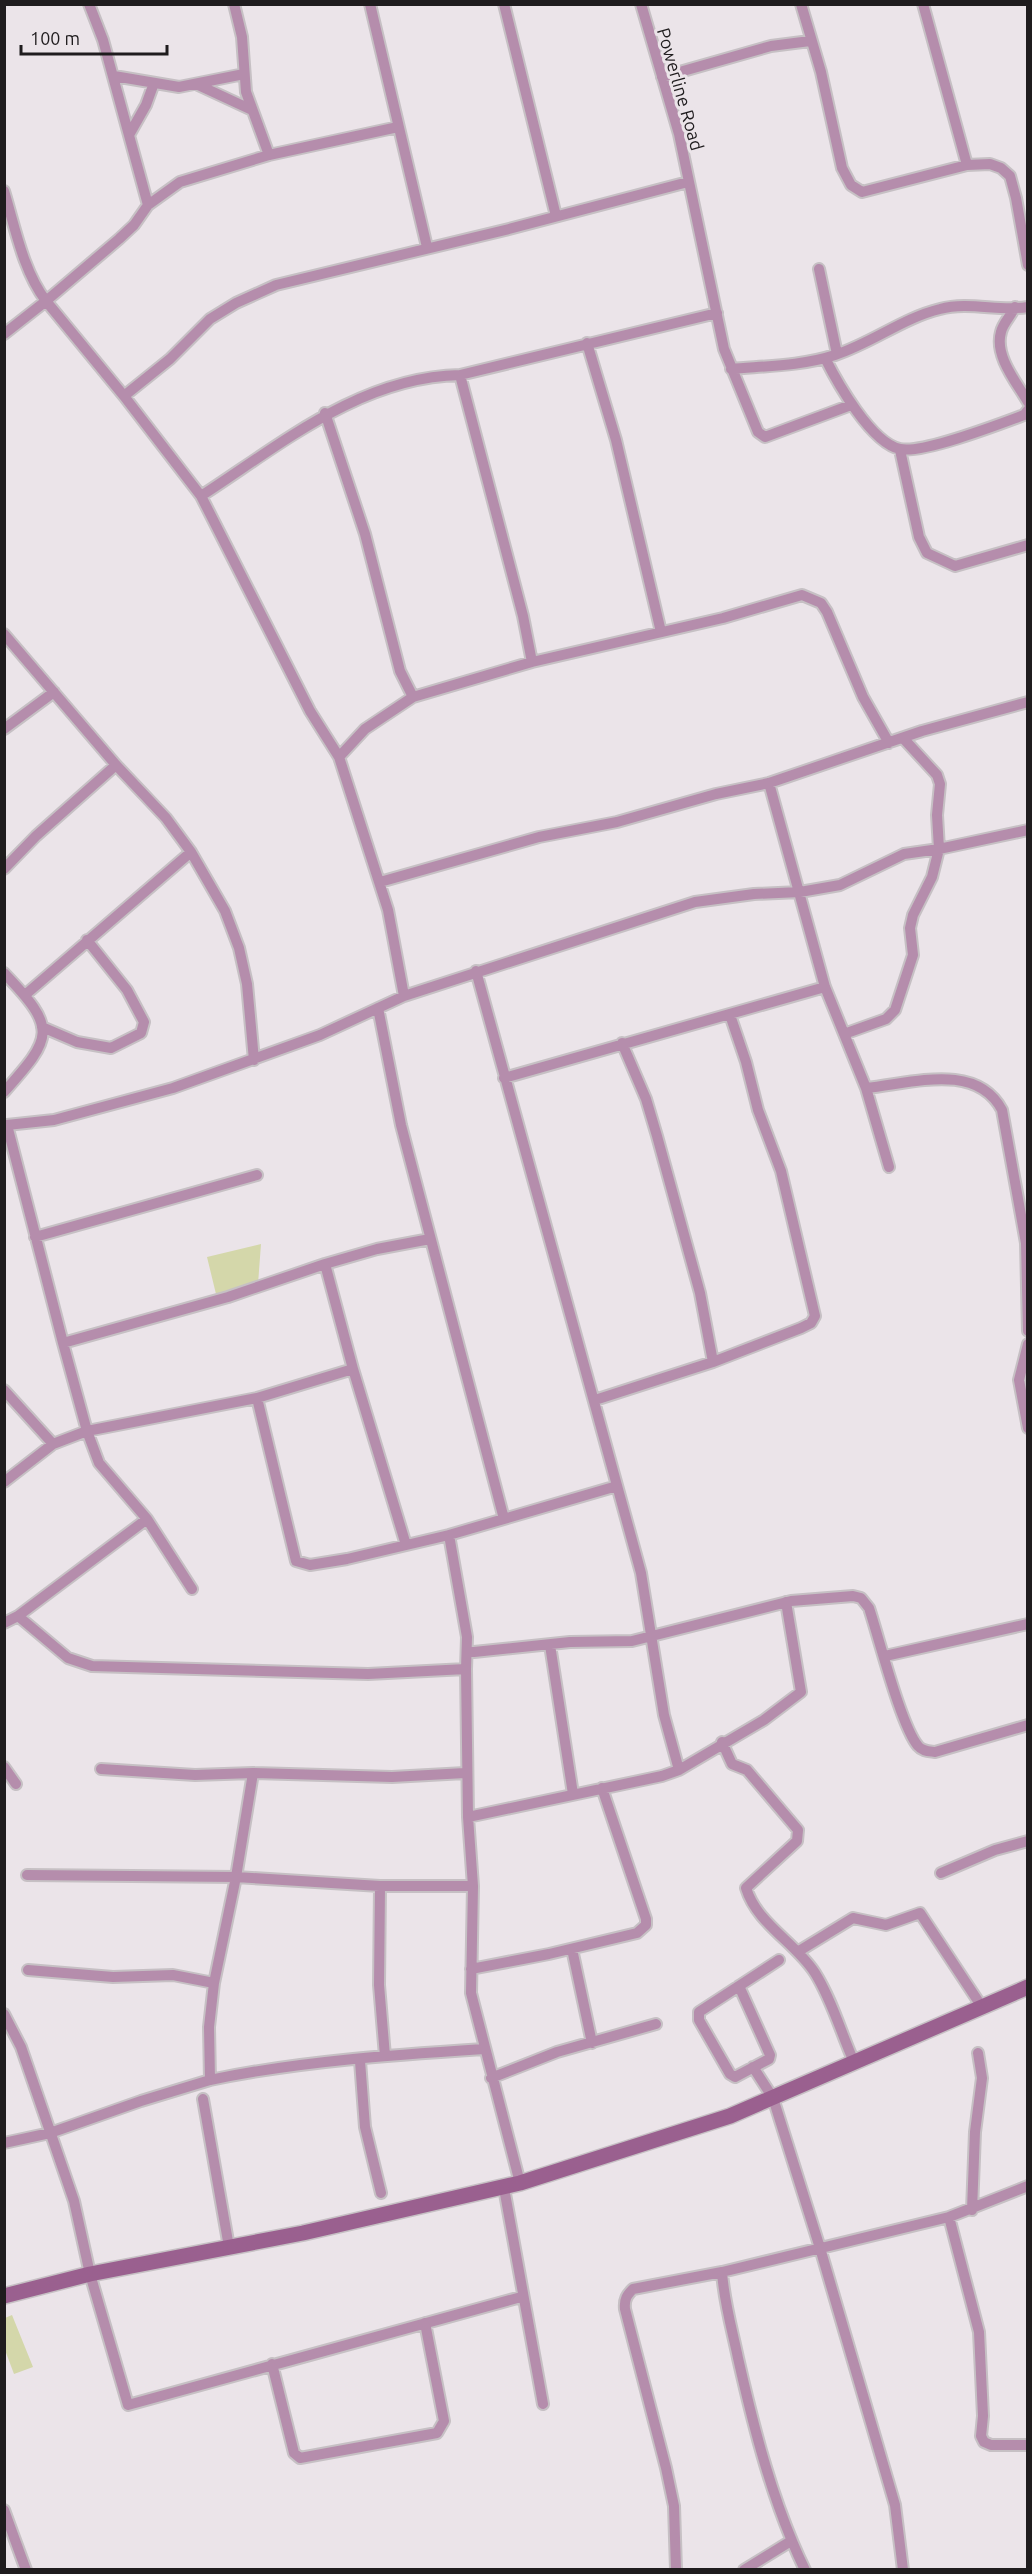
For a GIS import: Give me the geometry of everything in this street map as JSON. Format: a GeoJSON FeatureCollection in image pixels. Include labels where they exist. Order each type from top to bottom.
{"type":"FeatureCollection","features":[{"type":"Feature","properties":{"kind":"main road"},"geometry":{"type":"LineString","coordinates":[[4,2296],[90,2274],[229,2247],[504,2188],[730,2116],[1028,1987]]}},
{"type":"Feature","properties":{"kind":"street"},"geometry":{"type":"LineString","coordinates":[[88,4],[103,39],[148,205]]}},
{"type":"Feature","properties":{"kind":"street"},"geometry":{"type":"LineString","coordinates":[[234,4],[242,37],[244,74],[252,110],[269,155]]}},
{"type":"Feature","properties":{"kind":"street"},"geometry":{"type":"LineString","coordinates":[[370,4],[427,247]]}},
{"type":"Feature","properties":{"kind":"street"},"geometry":{"type":"LineString","coordinates":[[504,4],[556,216]]}},
{"type":"Feature","properties":{"kind":"street","name":"Powerline Road"},"geometry":{"type":"LineString","coordinates":[[641,4],[679,134],[731,369],[758,432],[765,437],[851,405]]}},
{"type":"Feature","properties":{"kind":"street"},"geometry":{"type":"LineString","coordinates":[[801,4],[810,41],[821,72],[842,168],[856,190],[865,191],[967,165],[990,164],[1001,168],[1010,176],[1024,234],[1028,264]]}},
{"type":"Feature","properties":{"kind":"street"},"geometry":{"type":"LineString","coordinates":[[923,4],[967,165]]}},
{"type":"Feature","properties":{"kind":"street"},"geometry":{"type":"LineString","coordinates":[[662,77],[771,46],[810,41]]}},
{"type":"Feature","properties":{"kind":"street"},"geometry":{"type":"LineString","coordinates":[[114,76],[179,87],[244,74]]}},
{"type":"Feature","properties":{"kind":"street"},"geometry":{"type":"LineString","coordinates":[[129,135],[146,105],[154,83]]}},
{"type":"Feature","properties":{"kind":"street"},"geometry":{"type":"LineString","coordinates":[[196,84],[252,110]]}},
{"type":"Feature","properties":{"kind":"street"},"geometry":{"type":"LineString","coordinates":[[4,334],[119,239],[148,205],[180,182],[269,155],[398,127]]}},
{"type":"Feature","properties":{"kind":"street"},"geometry":{"type":"LineString","coordinates":[[124,396],[170,359],[210,319],[236,303],[276,285],[688,182]]}},
{"type":"Feature","properties":{"kind":"street"},"geometry":{"type":"LineString","coordinates":[[4,191],[22,250],[38,290],[201,496],[310,711],[339,757],[380,882],[404,996]]}},
{"type":"Feature","properties":{"kind":"street"},"geometry":{"type":"LineString","coordinates":[[819,269],[837,354]]}},
{"type":"Feature","properties":{"kind":"street"},"geometry":{"type":"LineString","coordinates":[[731,369],[793,364],[825,358],[896,325],[942,308],[977,305],[1023,310]]}},
{"type":"Feature","properties":{"kind":"street"},"geometry":{"type":"LineString","coordinates":[[1023,310],[1003,328],[1000,339],[1008,369],[1028,402]]}},
{"type":"Feature","properties":{"kind":"street"},"geometry":{"type":"LineString","coordinates":[[201,496],[325,413],[384,389],[445,375],[460,375],[717,313]]}},
{"type":"Feature","properties":{"kind":"street"},"geometry":{"type":"LineString","coordinates":[[587,343],[616,440],[661,632]]}},
{"type":"Feature","properties":{"kind":"street"},"geometry":{"type":"LineString","coordinates":[[825,358],[851,405],[887,443],[900,450],[939,442],[1024,415],[1028,410]]}},
{"type":"Feature","properties":{"kind":"street"},"geometry":{"type":"LineString","coordinates":[[460,375],[523,616],[532,662]]}},
{"type":"Feature","properties":{"kind":"street"},"geometry":{"type":"LineString","coordinates":[[325,413],[365,534],[400,671],[413,697]]}},
{"type":"Feature","properties":{"kind":"street"},"geometry":{"type":"LineString","coordinates":[[900,450],[918,537],[927,553],[955,566],[1028,545]]}},
{"type":"Feature","properties":{"kind":"street"},"geometry":{"type":"LineString","coordinates":[[339,757],[366,729],[413,697],[532,662],[751,611],[802,596],[814,598],[821,603],[833,624],[837,640],[863,697],[889,743]]}},
{"type":"Feature","properties":{"kind":"street"},"geometry":{"type":"LineString","coordinates":[[4,634],[116,765],[166,818],[191,852],[225,911],[239,948],[247,984],[254,1059]]}},
{"type":"Feature","properties":{"kind":"street"},"geometry":{"type":"LineString","coordinates":[[4,729],[54,692]]}},
{"type":"Feature","properties":{"kind":"street"},"geometry":{"type":"LineString","coordinates":[[380,882],[539,837],[617,822],[716,794],[769,783],[903,738],[1028,702]]}},
{"type":"Feature","properties":{"kind":"street"},"geometry":{"type":"LineString","coordinates":[[844,1034],[886,1019],[895,1010],[913,955],[910,928],[932,877],[939,849],[937,815],[940,784],[937,775],[903,738]]}},
{"type":"Feature","properties":{"kind":"street"},"geometry":{"type":"LineString","coordinates":[[4,868],[36,836],[116,765]]}},
{"type":"Feature","properties":{"kind":"street"},"geometry":{"type":"LineString","coordinates":[[769,783],[825,987],[866,1088],[889,1167]]}},
{"type":"Feature","properties":{"kind":"street"},"geometry":{"type":"LineString","coordinates":[[192,1589],[147,1519],[99,1463],[87,1431],[6,1125],[54,1120],[173,1088],[320,1035],[404,996],[696,902],[754,894],[800,892],[840,885],[858,879],[904,854],[1028,830]]}},
{"type":"Feature","properties":{"kind":"street"},"geometry":{"type":"LineString","coordinates":[[25,995],[191,852]]}},
{"type":"Feature","properties":{"kind":"street"},"geometry":{"type":"LineString","coordinates":[[42,1026],[77,1042],[111,1048],[141,1033],[144,1028],[144,1022],[128,990],[87,940]]}},
{"type":"Feature","properties":{"kind":"street"},"geometry":{"type":"LineString","coordinates":[[476,971],[641,1573],[664,1715],[679,1770]]}},
{"type":"Feature","properties":{"kind":"street"},"geometry":{"type":"LineString","coordinates":[[4,973],[25,995],[39,1015],[43,1038],[39,1051],[4,1092]]}},
{"type":"Feature","properties":{"kind":"street"},"geometry":{"type":"LineString","coordinates":[[504,1078],[825,987]]}},
{"type":"Feature","properties":{"kind":"street"},"geometry":{"type":"LineString","coordinates":[[378,1008],[401,1125],[504,1519]]}},
{"type":"Feature","properties":{"kind":"street"},"geometry":{"type":"LineString","coordinates":[[595,1400],[713,1362],[801,1328],[811,1323],[815,1316],[782,1171],[758,1110],[746,1062],[730,1015]]}},
{"type":"Feature","properties":{"kind":"street"},"geometry":{"type":"LineString","coordinates":[[622,1043],[646,1099],[657,1136],[680,1228],[700,1293],[713,1362]]}},
{"type":"Feature","properties":{"kind":"street"},"geometry":{"type":"LineString","coordinates":[[866,1088],[946,1077],[964,1081],[988,1092],[997,1101],[1006,1124],[1026,1243],[1028,1331]]}},
{"type":"Feature","properties":{"kind":"street"},"geometry":{"type":"LineString","coordinates":[[35,1237],[257,1175]]}},
{"type":"Feature","properties":{"kind":"street"},"geometry":{"type":"LineString","coordinates":[[63,1343],[228,1297],[377,1249],[430,1239]]}},
{"type":"Feature","properties":{"kind":"street"},"geometry":{"type":"LineString","coordinates":[[325,1264],[353,1369],[406,1545]]}},
{"type":"Feature","properties":{"kind":"street"},"geometry":{"type":"LineString","coordinates":[[1028,1344],[1019,1380],[1028,1428]]}},
{"type":"Feature","properties":{"kind":"street"},"geometry":{"type":"LineString","coordinates":[[4,1482],[53,1444],[87,1431],[257,1398],[353,1369]]}},
{"type":"Feature","properties":{"kind":"street"},"geometry":{"type":"LineString","coordinates":[[4,1390],[53,1444]]}},
{"type":"Feature","properties":{"kind":"street"},"geometry":{"type":"LineString","coordinates":[[257,1398],[296,1561],[310,1565],[449,1535],[618,1486]]}},
{"type":"Feature","properties":{"kind":"street"},"geometry":{"type":"LineString","coordinates":[[4,1623],[18,1616],[147,1519]]}},
{"type":"Feature","properties":{"kind":"street"},"geometry":{"type":"LineString","coordinates":[[449,1535],[461,1593],[467,1651],[465,1773],[473,1886],[471,1993],[491,2078],[520,2183]]}},
{"type":"Feature","properties":{"kind":"street"},"geometry":{"type":"LineString","coordinates":[[467,1651],[474,1653],[550,1645],[632,1641],[786,1602],[853,1596],[861,1598],[869,1608],[906,1722],[918,1746],[926,1751],[946,1750],[1028,1725]]}},
{"type":"Feature","properties":{"kind":"street"},"geometry":{"type":"LineString","coordinates":[[468,1817],[662,1776],[679,1770],[722,1742],[764,1720],[795,1699],[801,1692],[786,1602]]}},
{"type":"Feature","properties":{"kind":"street"},"geometry":{"type":"LineString","coordinates":[[18,1616],[68,1658],[92,1666],[368,1674],[466,1669]]}},
{"type":"Feature","properties":{"kind":"street"},"geometry":{"type":"LineString","coordinates":[[885,1656],[1028,1624]]}},
{"type":"Feature","properties":{"kind":"street"},"geometry":{"type":"LineString","coordinates":[[550,1645],[573,1794]]}},
{"type":"Feature","properties":{"kind":"street"},"geometry":{"type":"LineString","coordinates":[[722,1742],[732,1764],[747,1770],[798,1830],[797,1841],[746,1888],[769,1925],[799,1951],[816,1975],[854,2062]]}},
{"type":"Feature","properties":{"kind":"street"},"geometry":{"type":"LineString","coordinates":[[4,1767],[16,1784]]}},
{"type":"Feature","properties":{"kind":"street"},"geometry":{"type":"LineString","coordinates":[[101,1769],[157,1774],[253,1773],[392,1777],[465,1773]]}},
{"type":"Feature","properties":{"kind":"street"},"geometry":{"type":"LineString","coordinates":[[210,2080],[209,2027],[214,1983],[236,1877],[253,1773]]}},
{"type":"Feature","properties":{"kind":"street"},"geometry":{"type":"LineString","coordinates":[[471,1969],[572,1949],[637,1933],[646,1925],[646,1918],[602,1788]]}},
{"type":"Feature","properties":{"kind":"street"},"geometry":{"type":"LineString","coordinates":[[941,1873],[995,1850],[1028,1841]]}},
{"type":"Feature","properties":{"kind":"street"},"geometry":{"type":"LineString","coordinates":[[27,1875],[236,1877],[380,1887],[473,1886]]}},
{"type":"Feature","properties":{"kind":"street"},"geometry":{"type":"LineString","coordinates":[[380,1887],[379,1985],[385,2056]]}},
{"type":"Feature","properties":{"kind":"street"},"geometry":{"type":"LineString","coordinates":[[799,1951],[853,1918],[886,1924],[920,1913],[982,2007]]}},
{"type":"Feature","properties":{"kind":"street"},"geometry":{"type":"LineString","coordinates":[[572,1949],[592,2043]]}},
{"type":"Feature","properties":{"kind":"street"},"geometry":{"type":"LineString","coordinates":[[739,1986],[770,2051],[769,2059],[739,2076],[730,2074],[698,2016],[699,2012],[739,1986],[779,1960]]}},
{"type":"Feature","properties":{"kind":"street"},"geometry":{"type":"LineString","coordinates":[[28,1970],[113,1977],[173,1975],[214,1983]]}},
{"type":"Feature","properties":{"kind":"street"},"geometry":{"type":"LineString","coordinates":[[4,2014],[21,2047],[81,2226],[90,2274],[128,2405],[521,2297]]}},
{"type":"Feature","properties":{"kind":"street"},"geometry":{"type":"LineString","coordinates":[[491,2078],[558,2052],[656,2024]]}},
{"type":"Feature","properties":{"kind":"street"},"geometry":{"type":"LineString","coordinates":[[4,2143],[50,2133],[141,2101],[210,2080],[244,2073],[360,2061],[385,2056],[484,2049]]}},
{"type":"Feature","properties":{"kind":"street"},"geometry":{"type":"LineString","coordinates":[[972,2210],[975,2132],[982,2078],[978,2053]]}},
{"type":"Feature","properties":{"kind":"street"},"geometry":{"type":"LineString","coordinates":[[360,2061],[365,2127],[381,2193]]}},
{"type":"Feature","properties":{"kind":"street"},"geometry":{"type":"LineString","coordinates":[[753,2067],[773,2098],[820,2248],[895,2505],[903,2570]]}},
{"type":"Feature","properties":{"kind":"street"},"geometry":{"type":"LineString","coordinates":[[203,2099],[229,2247]]}},
{"type":"Feature","properties":{"kind":"street"},"geometry":{"type":"LineString","coordinates":[[676,2570],[674,2506],[624,2301],[633,2289],[722,2272],[949,2217],[972,2210],[1028,2186]]}},
{"type":"Feature","properties":{"kind":"street"},"geometry":{"type":"LineString","coordinates":[[504,2188],[521,2297],[543,2404]]}},
{"type":"Feature","properties":{"kind":"street"},"geometry":{"type":"LineString","coordinates":[[949,2217],[979,2332],[983,2416],[981,2436],[984,2442],[991,2445],[1028,2445]]}},
{"type":"Feature","properties":{"kind":"street"},"geometry":{"type":"LineString","coordinates":[[722,2272],[726,2308],[750,2411],[791,2541],[805,2570]]}},
{"type":"Feature","properties":{"kind":"street"},"geometry":{"type":"LineString","coordinates":[[272,2364],[294,2453],[300,2458],[437,2433],[444,2421],[425,2323]]}},
{"type":"Feature","properties":{"kind":"street"},"geometry":{"type":"LineString","coordinates":[[4,2510],[26,2570]]}},
{"type":"Feature","properties":{"kind":"street"},"geometry":{"type":"LineString","coordinates":[[744,2570],[791,2541]]}},
{"type":"Feature","properties":{"kind":"green space"},"geometry":{"type":"Polygon","coordinates":[[[261,1244],[258,1284],[216,1294],[207,1257],[261,1244]]]}},
{"type":"Feature","properties":{"kind":"green space"},"geometry":{"type":"Polygon","coordinates":[[[12,2315],[33,2367],[14,2374],[5,2350],[5,2318],[12,2315]]]}}]}
